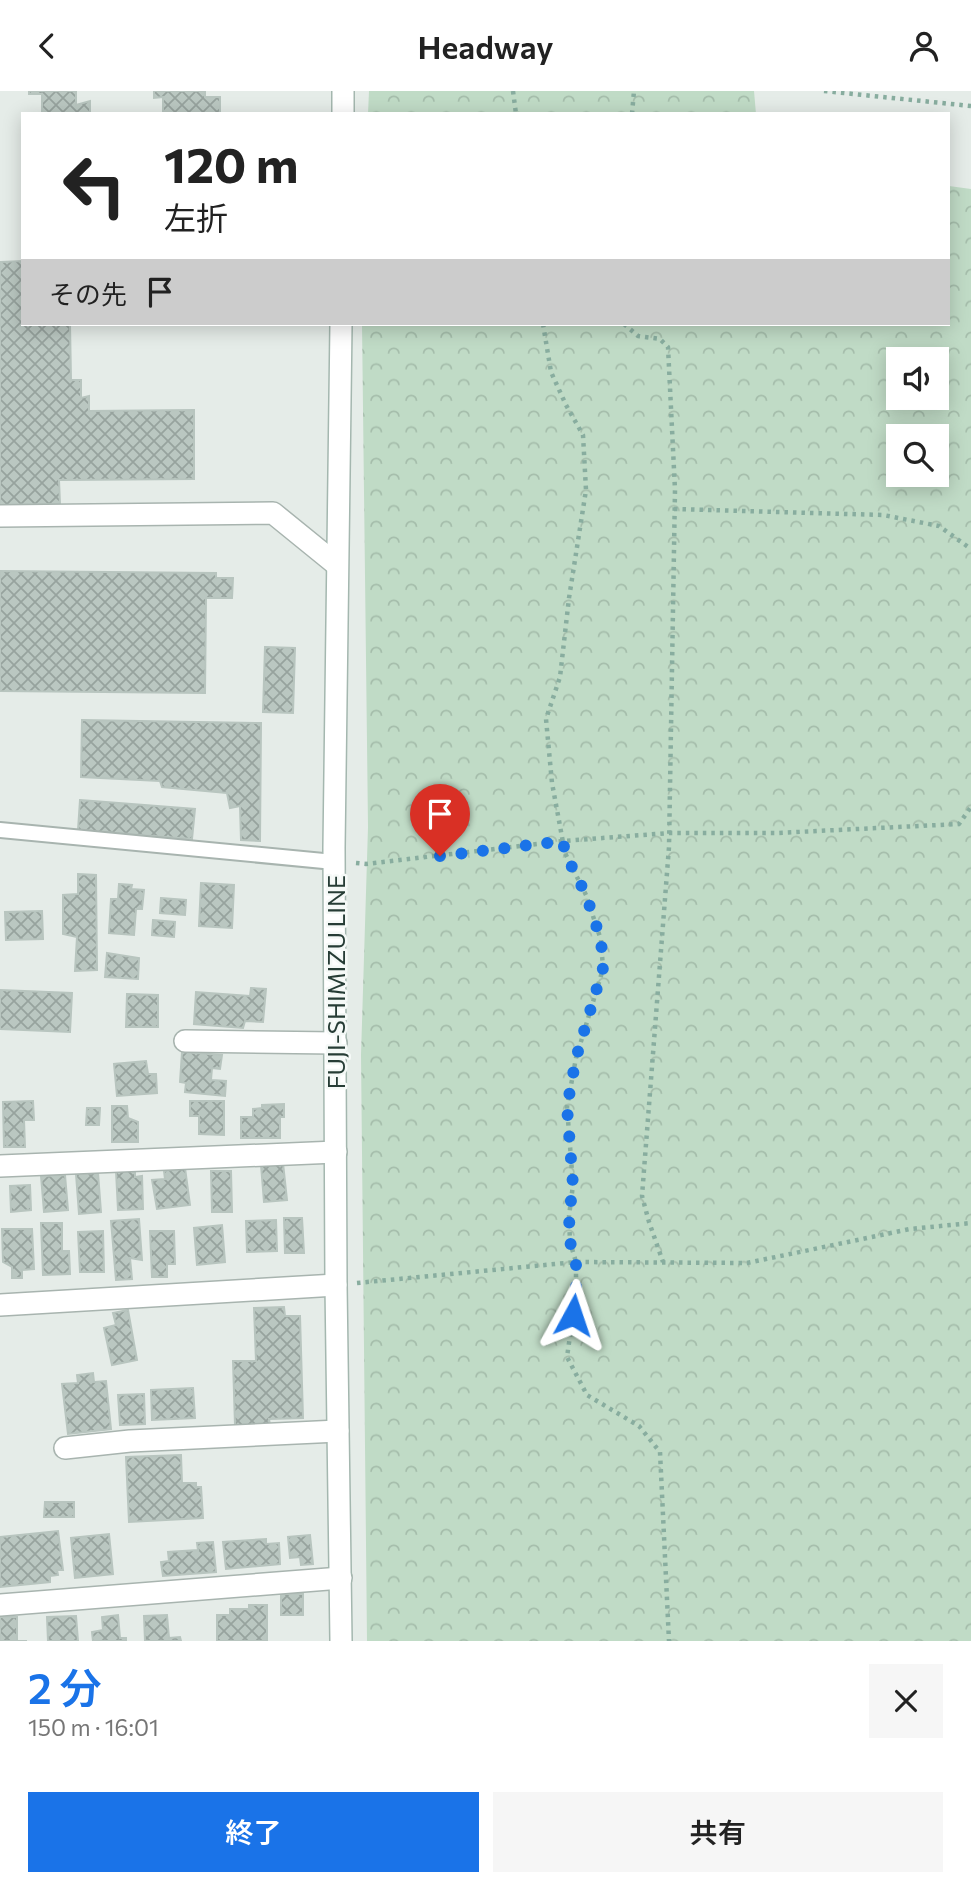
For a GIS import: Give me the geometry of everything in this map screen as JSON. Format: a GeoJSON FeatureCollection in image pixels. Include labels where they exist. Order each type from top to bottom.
{"type":"FeatureCollection","features":[{"type":"Feature","properties":{"kind":"street"},"geometry":{"type":"LineString","coordinates":[[343,91],[343,112]]}},
{"type":"Feature","properties":{"kind":"street","name":"FUJI-SHIMIZU LINE"},"geometry":{"type":"LineString","coordinates":[[341,326],[334,862],[341,1641]]}},
{"type":"Feature","properties":{"kind":"street"},"geometry":{"type":"LineString","coordinates":[[0,516],[273,513],[337,565]]}},
{"type":"Feature","properties":{"kind":"street"},"geometry":{"type":"LineString","coordinates":[[185,1041],[336,1042]]}},
{"type":"Feature","properties":{"kind":"street"},"geometry":{"type":"LineString","coordinates":[[0,1166],[336,1152]]}},
{"type":"Feature","properties":{"kind":"street"},"geometry":{"type":"LineString","coordinates":[[0,1305],[336,1285]]}},
{"type":"Feature","properties":{"kind":"street"},"geometry":{"type":"LineString","coordinates":[[65,1448],[130,1441],[338,1431]]}},
{"type":"Feature","properties":{"kind":"street"},"geometry":{"type":"LineString","coordinates":[[0,1605],[341,1579]]}},
{"type":"Feature","properties":{"kind":"lane"},"geometry":{"type":"LineString","coordinates":[[0,830],[334,862]]}},
{"type":"Feature","properties":{"kind":"path"},"geometry":{"type":"LineString","coordinates":[[513,91],[516,112]]}},
{"type":"Feature","properties":{"kind":"path"},"geometry":{"type":"LineString","coordinates":[[632,112],[634,91]]}},
{"type":"Feature","properties":{"kind":"path"},"geometry":{"type":"LineString","coordinates":[[824,91],[971,106]]}},
{"type":"Feature","properties":{"kind":"path"},"geometry":{"type":"LineString","coordinates":[[543,326],[551,372],[583,435],[586,490],[560,677],[546,719],[552,783],[565,853],[586,895],[601,940],[603,968],[576,1058],[567,1107],[573,1185],[569,1216],[570,1242],[576,1262],[576,1294],[567,1357],[587,1395],[639,1426],[660,1452],[669,1641]]}},
{"type":"Feature","properties":{"kind":"path"},"geometry":{"type":"LineString","coordinates":[[626,326],[638,336],[660,339],[668,347],[674,509],[669,833],[642,1196],[663,1262]]}},
{"type":"Feature","properties":{"kind":"path"},"geometry":{"type":"LineString","coordinates":[[674,509],[883,515],[939,526],[971,549]]}},
{"type":"Feature","properties":{"kind":"path"},"geometry":{"type":"LineString","coordinates":[[334,862],[366,864],[563,841],[669,833],[778,833],[959,824],[971,807]]}},
{"type":"Feature","properties":{"kind":"path"},"geometry":{"type":"LineString","coordinates":[[336,1285],[576,1262],[747,1263],[910,1229],[971,1223]]}},
{"type":"Feature","properties":{"kind":"green space"},"geometry":{"type":"Polygon","coordinates":[[[369,91],[754,91],[756,112],[368,112],[369,91]]]}},
{"type":"Feature","properties":{"kind":"green space"},"geometry":{"type":"Polygon","coordinates":[[[950,186],[971,189],[971,1641],[367,1641],[361,1055],[368,827],[362,326],[950,326],[950,186]]]}},
{"type":"Feature","properties":{"kind":"building"},"geometry":{"type":"Polygon","coordinates":[[[29,91],[76,91],[76,105],[90,101],[90,112],[42,112],[42,94],[29,94],[29,91]]]}},
{"type":"Feature","properties":{"kind":"building"},"geometry":{"type":"Polygon","coordinates":[[[154,91],[205,91],[205,97],[220,97],[220,112],[163,112],[163,97],[154,98],[154,91]]]}},
{"type":"Feature","properties":{"kind":"building"},"geometry":{"type":"Polygon","coordinates":[[[21,261],[21,326],[70,326],[71,380],[81,380],[81,398],[89,396],[89,411],[194,410],[194,479],[59,480],[60,504],[0,505],[0,262],[21,261]]]}},
{"type":"Feature","properties":{"kind":"building"},"geometry":{"type":"Polygon","coordinates":[[[0,571],[216,573],[216,578],[233,578],[232,598],[206,598],[205,693],[0,691],[0,571]]]}},
{"type":"Feature","properties":{"kind":"building"},"geometry":{"type":"Polygon","coordinates":[[[265,647],[295,648],[293,713],[263,712],[265,647]]]}},
{"type":"Feature","properties":{"kind":"building"},"geometry":{"type":"Polygon","coordinates":[[[82,720],[261,723],[260,841],[241,840],[240,806],[230,808],[227,793],[162,787],[160,781],[81,777],[82,720]]]}},
{"type":"Feature","properties":{"kind":"building"},"geometry":{"type":"Polygon","coordinates":[[[80,800],[195,809],[192,839],[78,830],[80,800]]]}},
{"type":"Feature","properties":{"kind":"building"},"geometry":{"type":"Polygon","coordinates":[[[78,874],[96,875],[97,970],[75,971],[77,937],[63,934],[63,895],[78,894],[78,874]]]}},
{"type":"Feature","properties":{"kind":"building"},"geometry":{"type":"Polygon","coordinates":[[[201,883],[234,885],[232,928],[199,926],[201,883]]]}},
{"type":"Feature","properties":{"kind":"building"},"geometry":{"type":"Polygon","coordinates":[[[119,884],[144,890],[142,909],[136,909],[134,935],[109,933],[111,899],[118,899],[119,884]]]}},
{"type":"Feature","properties":{"kind":"building"},"geometry":{"type":"Polygon","coordinates":[[[161,898],[186,900],[185,915],[160,913],[161,898]]]}},
{"type":"Feature","properties":{"kind":"building"},"geometry":{"type":"Polygon","coordinates":[[[42,911],[43,939],[6,940],[5,912],[42,911]]]}},
{"type":"Feature","properties":{"kind":"building"},"geometry":{"type":"Polygon","coordinates":[[[153,920],[175,922],[174,937],[152,935],[153,920]]]}},
{"type":"Feature","properties":{"kind":"building"},"geometry":{"type":"Polygon","coordinates":[[[107,953],[139,958],[138,979],[105,977],[107,953]]]}},
{"type":"Feature","properties":{"kind":"building"},"geometry":{"type":"Polygon","coordinates":[[[251,988],[266,989],[263,1022],[245,1021],[243,1028],[194,1024],[196,992],[250,996],[251,988]]]}},
{"type":"Feature","properties":{"kind":"building"},"geometry":{"type":"Polygon","coordinates":[[[0,990],[72,993],[70,1032],[0,1029],[0,990]]]}},
{"type":"Feature","properties":{"kind":"building"},"geometry":{"type":"Polygon","coordinates":[[[127,994],[158,995],[158,1027],[126,1027],[127,994]]]}},
{"type":"Feature","properties":{"kind":"building"},"geometry":{"type":"Polygon","coordinates":[[[182,1052],[222,1055],[220,1069],[212,1068],[211,1080],[226,1081],[225,1096],[185,1092],[186,1083],[180,1082],[182,1052]]]}},
{"type":"Feature","properties":{"kind":"building"},"geometry":{"type":"Polygon","coordinates":[[[146,1061],[148,1074],[156,1074],[157,1093],[117,1096],[114,1064],[146,1061]]]}},
{"type":"Feature","properties":{"kind":"building"},"geometry":{"type":"Polygon","coordinates":[[[33,1101],[34,1120],[24,1120],[25,1147],[4,1147],[3,1102],[33,1101]]]}},
{"type":"Feature","properties":{"kind":"building"},"geometry":{"type":"Polygon","coordinates":[[[190,1101],[224,1101],[224,1135],[199,1134],[199,1116],[190,1116],[190,1101]]]}},
{"type":"Feature","properties":{"kind":"building"},"geometry":{"type":"Polygon","coordinates":[[[284,1104],[284,1117],[280,1117],[280,1138],[241,1138],[241,1117],[253,1117],[253,1109],[262,1108],[262,1105],[284,1104]]]}},
{"type":"Feature","properties":{"kind":"building"},"geometry":{"type":"Polygon","coordinates":[[[112,1106],[127,1106],[128,1118],[138,1122],[138,1142],[112,1142],[112,1106]]]}},
{"type":"Feature","properties":{"kind":"building"},"geometry":{"type":"Polygon","coordinates":[[[87,1108],[100,1108],[99,1125],[86,1125],[87,1108]]]}},
{"type":"Feature","properties":{"kind":"building"},"geometry":{"type":"Polygon","coordinates":[[[283,1163],[287,1200],[264,1202],[261,1165],[283,1163]]]}},
{"type":"Feature","properties":{"kind":"building"},"geometry":{"type":"Polygon","coordinates":[[[185,1168],[190,1205],[157,1209],[152,1180],[165,1179],[164,1171],[185,1168]]]}},
{"type":"Feature","properties":{"kind":"building"},"geometry":{"type":"Polygon","coordinates":[[[135,1170],[135,1177],[142,1176],[143,1209],[118,1210],[116,1171],[135,1170]]]}},
{"type":"Feature","properties":{"kind":"building"},"geometry":{"type":"Polygon","coordinates":[[[211,1171],[231,1171],[232,1212],[212,1212],[211,1171]]]}},
{"type":"Feature","properties":{"kind":"building"},"geometry":{"type":"Polygon","coordinates":[[[98,1173],[101,1212],[79,1214],[76,1174],[98,1173]]]}},
{"type":"Feature","properties":{"kind":"building"},"geometry":{"type":"Polygon","coordinates":[[[65,1175],[68,1210],[44,1212],[41,1176],[65,1175]]]}},
{"type":"Feature","properties":{"kind":"building"},"geometry":{"type":"Polygon","coordinates":[[[30,1185],[31,1210],[11,1212],[10,1186],[30,1185]]]}},
{"type":"Feature","properties":{"kind":"building"},"geometry":{"type":"Polygon","coordinates":[[[284,1218],[302,1218],[304,1253],[285,1253],[284,1218]]]}},
{"type":"Feature","properties":{"kind":"building"},"geometry":{"type":"Polygon","coordinates":[[[139,1219],[142,1260],[130,1258],[132,1279],[116,1280],[111,1221],[139,1219]]]}},
{"type":"Feature","properties":{"kind":"building"},"geometry":{"type":"Polygon","coordinates":[[[276,1220],[277,1251],[247,1252],[246,1221],[276,1220]]]}},
{"type":"Feature","properties":{"kind":"building"},"geometry":{"type":"Polygon","coordinates":[[[41,1223],[62,1223],[62,1251],[69,1251],[70,1274],[43,1275],[41,1223]]]}},
{"type":"Feature","properties":{"kind":"building"},"geometry":{"type":"Polygon","coordinates":[[[222,1225],[225,1262],[197,1265],[194,1228],[222,1225]]]}},
{"type":"Feature","properties":{"kind":"building"},"geometry":{"type":"Polygon","coordinates":[[[2,1229],[32,1229],[34,1269],[22,1270],[22,1278],[12,1278],[12,1267],[3,1262],[2,1229]]]}},
{"type":"Feature","properties":{"kind":"building"},"geometry":{"type":"Polygon","coordinates":[[[103,1231],[104,1272],[80,1272],[78,1232],[103,1231]]]}},
{"type":"Feature","properties":{"kind":"building"},"geometry":{"type":"Polygon","coordinates":[[[150,1231],[174,1231],[175,1264],[167,1264],[167,1277],[152,1277],[150,1231]]]}},
{"type":"Feature","properties":{"kind":"building"},"geometry":{"type":"Polygon","coordinates":[[[284,1307],[285,1316],[300,1316],[303,1418],[269,1419],[270,1425],[235,1425],[233,1361],[256,1361],[254,1308],[284,1307]]]}},
{"type":"Feature","properties":{"kind":"building"},"geometry":{"type":"Polygon","coordinates":[[[128,1310],[137,1360],[112,1365],[104,1328],[116,1325],[113,1313],[128,1310]]]}},
{"type":"Feature","properties":{"kind":"building"},"geometry":{"type":"Polygon","coordinates":[[[93,1373],[94,1382],[106,1381],[111,1429],[68,1434],[62,1384],[78,1383],[77,1375],[93,1373]]]}},
{"type":"Feature","properties":{"kind":"building"},"geometry":{"type":"Polygon","coordinates":[[[193,1388],[195,1418],[152,1420],[151,1390],[193,1388]]]}},
{"type":"Feature","properties":{"kind":"building"},"geometry":{"type":"Polygon","coordinates":[[[144,1394],[145,1424],[120,1425],[118,1395],[144,1394]]]}},
{"type":"Feature","properties":{"kind":"building"},"geometry":{"type":"Polygon","coordinates":[[[181,1455],[182,1483],[196,1483],[196,1487],[201,1487],[203,1518],[129,1522],[126,1457],[181,1455]]]}},
{"type":"Feature","properties":{"kind":"building"},"geometry":{"type":"Polygon","coordinates":[[[45,1502],[74,1502],[74,1517],[44,1517],[45,1502]]]}},
{"type":"Feature","properties":{"kind":"building"},"geometry":{"type":"Polygon","coordinates":[[[58,1531],[63,1570],[57,1570],[58,1575],[50,1576],[50,1582],[0,1587],[0,1537],[58,1531]]]}},
{"type":"Feature","properties":{"kind":"building"},"geometry":{"type":"Polygon","coordinates":[[[109,1534],[113,1574],[75,1578],[71,1538],[109,1534]]]}},
{"type":"Feature","properties":{"kind":"building"},"geometry":{"type":"Polygon","coordinates":[[[310,1535],[313,1564],[301,1565],[300,1557],[290,1558],[288,1537],[310,1535]]]}},
{"type":"Feature","properties":{"kind":"building"},"geometry":{"type":"Polygon","coordinates":[[[266,1539],[266,1544],[279,1543],[280,1564],[226,1569],[223,1542],[266,1539]]]}},
{"type":"Feature","properties":{"kind":"building"},"geometry":{"type":"Polygon","coordinates":[[[213,1542],[216,1572],[163,1576],[161,1562],[169,1561],[168,1552],[198,1550],[197,1543],[213,1542]]]}},
{"type":"Feature","properties":{"kind":"building"},"geometry":{"type":"Polygon","coordinates":[[[281,1594],[303,1594],[303,1615],[281,1615],[281,1594]]]}},
{"type":"Feature","properties":{"kind":"building"},"geometry":{"type":"Polygon","coordinates":[[[249,1605],[267,1605],[267,1641],[217,1641],[217,1615],[230,1615],[230,1609],[249,1609],[249,1605]]]}},
{"type":"Feature","properties":{"kind":"building"},"geometry":{"type":"Polygon","coordinates":[[[118,1615],[120,1638],[126,1638],[126,1641],[93,1641],[92,1632],[103,1630],[102,1617],[118,1615]]]}},
{"type":"Feature","properties":{"kind":"building"},"geometry":{"type":"Polygon","coordinates":[[[167,1615],[169,1638],[180,1637],[181,1641],[145,1641],[144,1616],[167,1615]]]}},
{"type":"Feature","properties":{"kind":"building"},"geometry":{"type":"Polygon","coordinates":[[[76,1616],[78,1641],[48,1641],[47,1617],[76,1616]]]}},
{"type":"Feature","properties":{"kind":"building"},"geometry":{"type":"Polygon","coordinates":[[[0,1617],[17,1617],[17,1641],[0,1641],[0,1617]]]}},
{"type":"Feature","properties":{"kind":"route"},"geometry":{"type":"LineString","coordinates":[[440,856],[563,841],[565,853],[586,895],[601,940],[603,968],[576,1058],[567,1107],[573,1185],[569,1216],[570,1242],[576,1262],[573,1315]]}}]}
